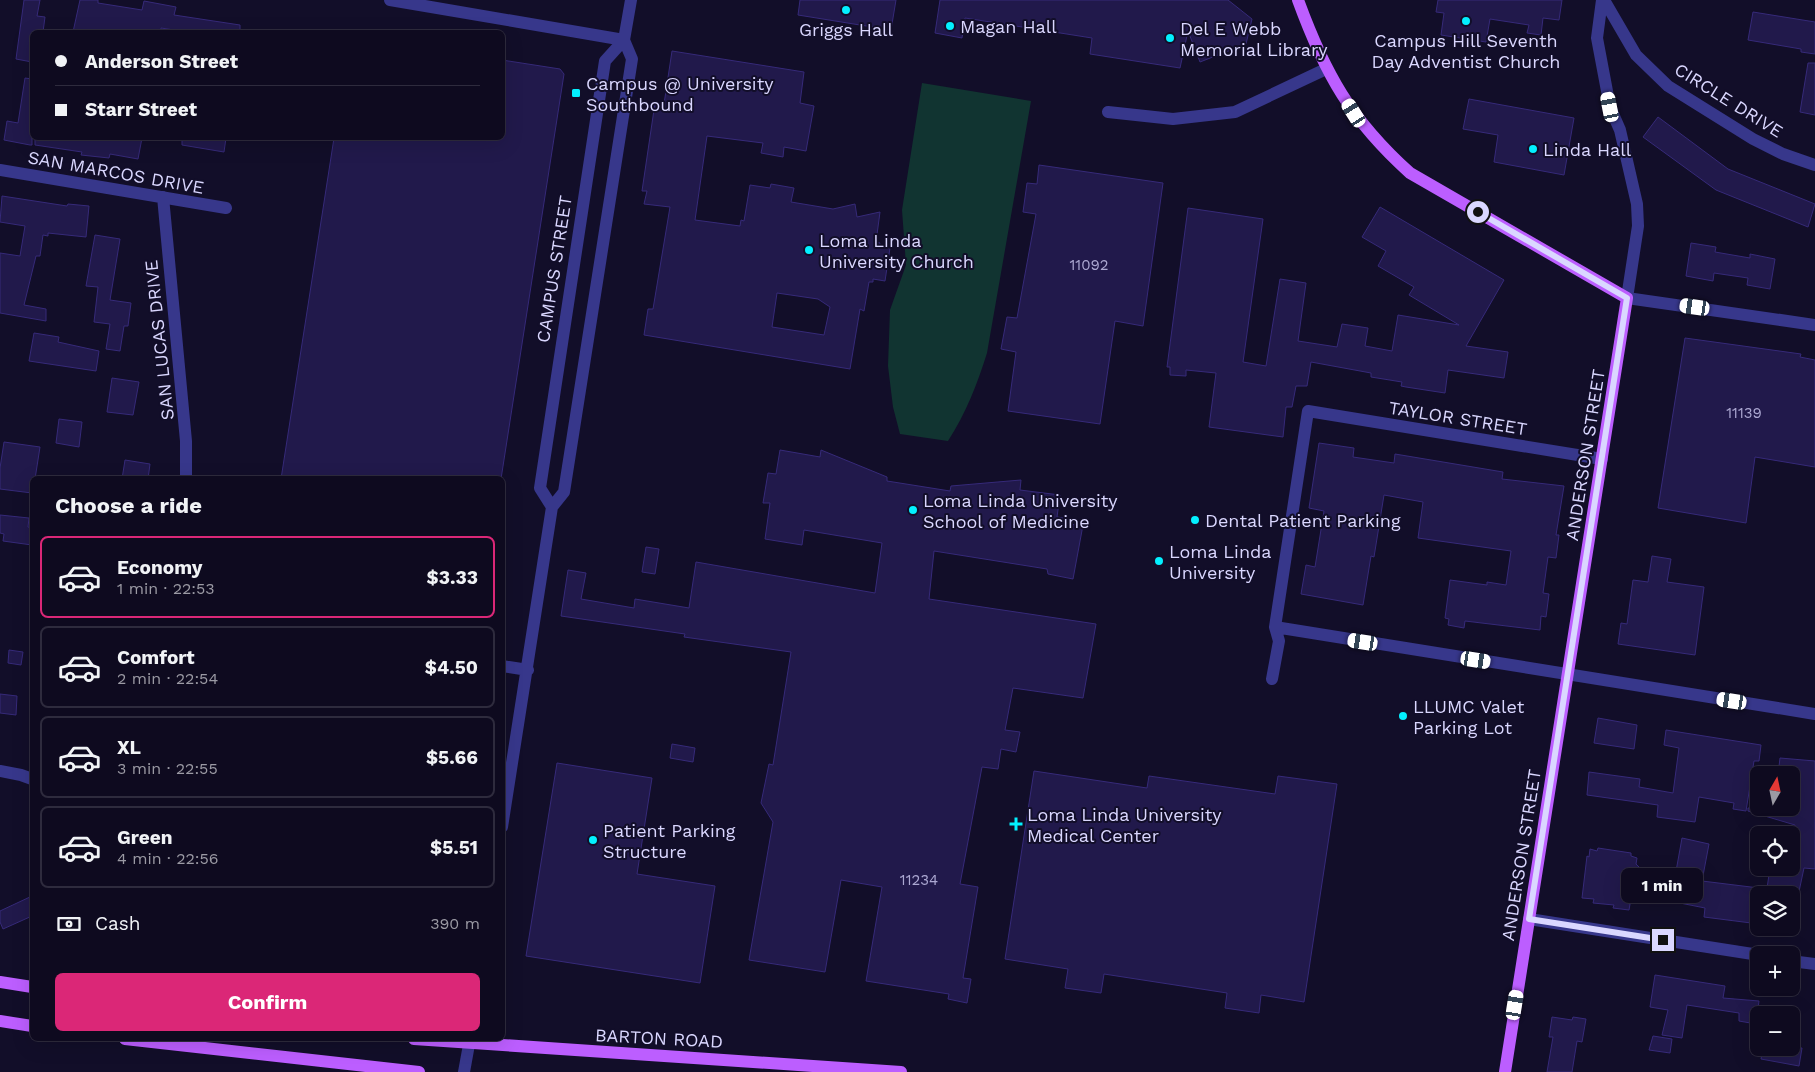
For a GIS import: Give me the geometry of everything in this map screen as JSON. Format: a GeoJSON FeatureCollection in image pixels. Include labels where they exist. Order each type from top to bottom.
{"type":"FeatureCollection","features":[{"type":"Feature","properties":{"kind":"main road"},"geometry":{"type":"LineString","coordinates":[[1298,0],[1326,69],[1362,124],[1383,148],[1410,173],[1627,298]]}},
{"type":"Feature","properties":{"kind":"main road","name":"ANDERSON STREET"},"geometry":{"type":"LineString","coordinates":[[1505,1072],[1627,298]]}},
{"type":"Feature","properties":{"kind":"main road"},"geometry":{"type":"LineString","coordinates":[[0,982],[30,987]]}},
{"type":"Feature","properties":{"kind":"main road"},"geometry":{"type":"LineString","coordinates":[[0,1021],[30,1026]]}},
{"type":"Feature","properties":{"kind":"main road"},"geometry":{"type":"LineString","coordinates":[[143,1041],[419,1072]]}},
{"type":"Feature","properties":{"kind":"main road","name":"BARTON ROAD"},"geometry":{"type":"LineString","coordinates":[[470,1041],[901,1072]]}},
{"type":"Feature","properties":{"kind":"street"},"geometry":{"type":"LineString","coordinates":[[390,0],[624,40]]}},
{"type":"Feature","properties":{"kind":"street"},"geometry":{"type":"LineString","coordinates":[[505,811],[552,506],[564,492],[608,218],[632,59],[624,40],[630,0]]}},
{"type":"Feature","properties":{"kind":"street"},"geometry":{"type":"LineString","coordinates":[[1603,0],[1596,38],[1610,107],[1620,130],[1637,204],[1638,226],[1627,298],[1815,325]]}},
{"type":"Feature","properties":{"kind":"street","name":"CIRCLE DRIVE"},"geometry":{"type":"LineString","coordinates":[[1603,0],[1636,55],[1668,86],[1753,139],[1783,154],[1815,165]]}},
{"type":"Feature","properties":{"kind":"street","name":"CAMPUS STREET"},"geometry":{"type":"LineString","coordinates":[[552,506],[540,488],[580,214],[605,61],[624,40]]}},
{"type":"Feature","properties":{"kind":"street"},"geometry":{"type":"LineString","coordinates":[[1108,112],[1173,119],[1234,112],[1326,69]]}},
{"type":"Feature","properties":{"kind":"street","name":"SAN MARCOS DRIVE"},"geometry":{"type":"LineString","coordinates":[[0,170],[226,208]]}},
{"type":"Feature","properties":{"kind":"street","name":"SAN LUCAS DRIVE"},"geometry":{"type":"LineString","coordinates":[[162,197],[186,440],[186,476]]}},
{"type":"Feature","properties":{"kind":"street","name":"TAYLOR STREET"},"geometry":{"type":"LineString","coordinates":[[1274,627],[1308,411],[1602,459]]}},
{"type":"Feature","properties":{"kind":"street"},"geometry":{"type":"LineString","coordinates":[[1272,679],[1279,641],[1274,627],[1815,714]]}},
{"type":"Feature","properties":{"kind":"street"},"geometry":{"type":"LineString","coordinates":[[505,666],[528,670]]}},
{"type":"Feature","properties":{"kind":"street"},"geometry":{"type":"LineString","coordinates":[[0,772],[30,779]]}},
{"type":"Feature","properties":{"kind":"street"},"geometry":{"type":"LineString","coordinates":[[1529,919],[1750,955]]}},
{"type":"Feature","properties":{"kind":"street"},"geometry":{"type":"LineString","coordinates":[[1800,962],[1815,964]]}},
{"type":"Feature","properties":{"kind":"street"},"geometry":{"type":"LineString","coordinates":[[464,1072],[470,1041]]}},
{"type":"Feature","properties":{"kind":"green space"},"geometry":{"type":"Polygon","coordinates":[[[922,83],[1031,101],[987,353],[970,398],[948,441],[900,434],[893,407],[888,366],[890,310],[906,265],[902,210],[922,83]]]}},
{"type":"Feature","properties":{"kind":"building"},"geometry":{"type":"Polygon","coordinates":[[[24,0],[40,0],[37,16],[45,17],[43,30],[30,30],[30,62],[16,59],[24,0]]]}},
{"type":"Feature","properties":{"kind":"building"},"geometry":{"type":"Polygon","coordinates":[[[80,0],[98,0],[98,3],[142,10],[144,1],[176,7],[174,15],[240,25],[240,30],[174,30],[161,28],[161,30],[73,30],[80,0]]]}},
{"type":"Feature","properties":{"kind":"building","name":"Griggs Hall"},"geometry":{"type":"Polygon","coordinates":[[[800,0],[896,0],[891,30],[798,15],[800,0]]]}},
{"type":"Feature","properties":{"kind":"building","name":"Del E Webb Memorial Library"},"geometry":{"type":"Polygon","coordinates":[[[940,0],[1228,0],[1252,19],[1246,44],[1200,62],[1188,31],[1180,68],[1090,54],[1092,38],[965,18],[962,38],[935,33],[940,0]]]}},
{"type":"Feature","properties":{"kind":"building","name":"Campus Hill Seventh Day Adventist Church"},"geometry":{"type":"Polygon","coordinates":[[[1438,0],[1562,0],[1559,20],[1543,18],[1541,35],[1527,33],[1529,25],[1490,19],[1486,42],[1441,35],[1444,13],[1436,12],[1438,0]]]}},
{"type":"Feature","properties":{"kind":"building"},"geometry":{"type":"Polygon","coordinates":[[[1753,12],[1815,22],[1815,54],[1801,52],[1801,49],[1748,40],[1753,12]]]}},
{"type":"Feature","properties":{"kind":"building"},"geometry":{"type":"Polygon","coordinates":[[[672,51],[804,72],[800,103],[814,106],[806,151],[784,147],[783,157],[761,153],[763,143],[707,136],[695,220],[740,226],[741,220],[744,221],[750,185],[770,188],[771,184],[794,188],[791,202],[833,209],[855,204],[857,217],[880,212],[876,242],[880,243],[879,246],[890,248],[885,281],[873,279],[873,282],[869,282],[864,311],[860,309],[850,369],[644,335],[648,309],[653,309],[670,207],[644,204],[647,191],[642,191],[655,103],[664,104],[672,51]],[[777,293],[772,327],[824,335],[830,307],[818,299],[777,293]]]}},
{"type":"Feature","properties":{"kind":"building"},"geometry":{"type":"Polygon","coordinates":[[[505,60],[560,69],[564,74],[501,476],[281,476],[334,140],[505,140],[505,60]]]}},
{"type":"Feature","properties":{"kind":"building"},"geometry":{"type":"Polygon","coordinates":[[[1808,63],[1815,63],[1815,115],[1800,112],[1808,63]]]}},
{"type":"Feature","properties":{"kind":"building"},"geometry":{"type":"Polygon","coordinates":[[[25,78],[30,79],[30,140],[32,140],[32,145],[4,140],[7,121],[18,123],[25,78]]]}},
{"type":"Feature","properties":{"kind":"building","name":"Linda Hall"},"geometry":{"type":"Polygon","coordinates":[[[1469,99],[1574,118],[1564,175],[1494,162],[1498,135],[1463,129],[1469,99]]]}},
{"type":"Feature","properties":{"kind":"building"},"geometry":{"type":"Polygon","coordinates":[[[1658,117],[1728,169],[1815,204],[1808,227],[1716,190],[1643,137],[1658,117]]]}},
{"type":"Feature","properties":{"kind":"building"},"geometry":{"type":"Polygon","coordinates":[[[35,140],[142,140],[138,159],[110,154],[109,158],[81,155],[82,152],[35,145],[35,140]]]}},
{"type":"Feature","properties":{"kind":"building"},"geometry":{"type":"Polygon","coordinates":[[[182,140],[226,140],[224,152],[182,145],[182,140]]]}},
{"type":"Feature","properties":{"kind":"building"},"geometry":{"type":"Polygon","coordinates":[[[1039,165],[1163,183],[1143,326],[1115,321],[1100,424],[1008,411],[1016,352],[1001,349],[1007,317],[1017,318],[1036,214],[1023,212],[1027,183],[1037,184],[1039,165]]]}},
{"type":"Feature","properties":{"kind":"building"},"geometry":{"type":"Polygon","coordinates":[[[2,196],[67,206],[68,204],[89,206],[86,237],[48,233],[48,236],[43,235],[40,256],[36,256],[24,305],[46,309],[46,321],[0,313],[0,253],[20,256],[25,226],[0,222],[2,196]]]}},
{"type":"Feature","properties":{"kind":"building"},"geometry":{"type":"Polygon","coordinates":[[[1380,207],[1504,280],[1466,346],[1508,352],[1504,378],[1448,370],[1445,393],[1401,386],[1402,382],[1371,377],[1371,373],[1311,362],[1307,386],[1296,386],[1292,407],[1286,407],[1283,437],[1209,427],[1216,373],[1186,370],[1186,376],[1170,375],[1170,367],[1167,367],[1188,208],[1263,219],[1243,362],[1266,366],[1280,279],[1306,283],[1298,341],[1337,347],[1342,324],[1368,328],[1365,346],[1392,351],[1398,315],[1459,325],[1409,295],[1414,287],[1378,266],[1386,251],[1362,237],[1380,207]]]}},
{"type":"Feature","properties":{"kind":"building"},"geometry":{"type":"Polygon","coordinates":[[[95,235],[120,239],[110,300],[131,303],[128,326],[124,326],[120,351],[106,349],[110,324],[94,322],[98,287],[86,286],[95,235]]]}},
{"type":"Feature","properties":{"kind":"building"},"geometry":{"type":"Polygon","coordinates":[[[1691,243],[1716,247],[1715,252],[1750,258],[1750,254],[1775,259],[1770,289],[1747,285],[1748,278],[1714,273],[1713,281],[1686,276],[1691,243]]]}},
{"type":"Feature","properties":{"kind":"building"},"geometry":{"type":"Polygon","coordinates":[[[34,333],[59,337],[58,342],[99,351],[96,371],[29,361],[34,333]]]}},
{"type":"Feature","properties":{"kind":"building"},"geometry":{"type":"Polygon","coordinates":[[[1685,338],[1801,354],[1800,357],[1815,360],[1815,467],[1755,457],[1746,523],[1658,508],[1685,338]]]}},
{"type":"Feature","properties":{"kind":"building"},"geometry":{"type":"Polygon","coordinates":[[[112,378],[139,382],[133,415],[107,412],[112,378]]]}},
{"type":"Feature","properties":{"kind":"building"},"geometry":{"type":"Polygon","coordinates":[[[59,419],[82,422],[79,447],[56,443],[59,419]]]}},
{"type":"Feature","properties":{"kind":"building"},"geometry":{"type":"Polygon","coordinates":[[[4,442],[40,447],[35,476],[30,476],[30,493],[0,489],[0,468],[4,442]]]}},
{"type":"Feature","properties":{"kind":"building"},"geometry":{"type":"Polygon","coordinates":[[[1319,443],[1354,448],[1353,457],[1394,463],[1395,454],[1503,472],[1502,479],[1564,486],[1556,535],[1559,535],[1556,558],[1548,557],[1543,593],[1549,594],[1546,617],[1541,616],[1540,630],[1465,621],[1464,628],[1448,625],[1449,619],[1445,618],[1450,580],[1487,585],[1487,582],[1506,585],[1511,551],[1418,538],[1423,502],[1384,495],[1374,557],[1371,556],[1363,605],[1301,594],[1306,565],[1315,567],[1324,511],[1309,508],[1319,443]]]}},
{"type":"Feature","properties":{"kind":"building"},"geometry":{"type":"Polygon","coordinates":[[[780,450],[820,457],[821,450],[887,477],[887,481],[950,491],[951,486],[1021,480],[1020,490],[1060,495],[1057,517],[1063,518],[1062,524],[1083,525],[1073,579],[1048,574],[1047,569],[934,551],[929,599],[1096,624],[1083,698],[1013,688],[1005,730],[1020,732],[1016,752],[1001,749],[998,769],[982,767],[960,884],[978,887],[963,978],[971,979],[967,1003],[948,999],[949,994],[866,981],[882,887],[841,880],[825,972],[749,960],[773,822],[761,803],[769,764],[773,765],[791,652],[684,637],[685,634],[561,616],[568,570],[586,573],[581,599],[634,608],[635,599],[689,608],[696,562],[875,593],[882,543],[804,530],[802,545],[765,539],[770,503],[763,503],[768,473],[776,474],[780,450]]]}},
{"type":"Feature","properties":{"kind":"building"},"geometry":{"type":"Polygon","coordinates":[[[125,460],[150,464],[148,476],[122,476],[125,460]]]}},
{"type":"Feature","properties":{"kind":"building"},"geometry":{"type":"Polygon","coordinates":[[[0,515],[29,518],[30,545],[3,541],[4,534],[0,533],[0,515]]]}},
{"type":"Feature","properties":{"kind":"building"},"geometry":{"type":"Polygon","coordinates":[[[646,547],[659,549],[655,574],[642,572],[646,547]]]}},
{"type":"Feature","properties":{"kind":"building"},"geometry":{"type":"Polygon","coordinates":[[[1652,556],[1671,559],[1667,582],[1704,587],[1695,655],[1618,644],[1621,623],[1627,624],[1633,580],[1648,582],[1652,556]]]}},
{"type":"Feature","properties":{"kind":"building"},"geometry":{"type":"Polygon","coordinates":[[[9,650],[23,652],[21,665],[8,663],[9,650]]]}},
{"type":"Feature","properties":{"kind":"building"},"geometry":{"type":"Polygon","coordinates":[[[0,694],[17,696],[16,715],[0,713],[0,694]]]}},
{"type":"Feature","properties":{"kind":"building"},"geometry":{"type":"Polygon","coordinates":[[[1598,718],[1637,725],[1634,749],[1594,743],[1598,718]]]}},
{"type":"Feature","properties":{"kind":"building"},"geometry":{"type":"Polygon","coordinates":[[[1666,730],[1761,745],[1759,761],[1754,761],[1753,766],[1750,766],[1750,786],[1746,811],[1733,809],[1734,803],[1699,797],[1695,822],[1657,817],[1658,805],[1587,795],[1589,772],[1640,779],[1639,787],[1673,793],[1679,748],[1664,745],[1666,730]]]}},
{"type":"Feature","properties":{"kind":"building"},"geometry":{"type":"Polygon","coordinates":[[[672,744],[695,748],[693,762],[670,758],[672,744]]]}},
{"type":"Feature","properties":{"kind":"building"},"geometry":{"type":"Polygon","coordinates":[[[1780,758],[1815,761],[1815,869],[1804,868],[1800,887],[1767,886],[1769,876],[1800,876],[1800,826],[1765,816],[1800,816],[1800,766],[1779,766],[1780,758]]]}},
{"type":"Feature","properties":{"kind":"building","name":"Patient Parking Structure"},"geometry":{"type":"Polygon","coordinates":[[[557,763],[652,778],[637,874],[715,886],[700,983],[526,956],[557,763]]]}},
{"type":"Feature","properties":{"kind":"building"},"geometry":{"type":"Polygon","coordinates":[[[1034,771],[1147,788],[1149,776],[1275,794],[1278,776],[1337,784],[1304,1002],[1261,995],[1259,1013],[1225,1008],[1227,993],[1104,974],[1101,993],[1065,988],[1068,969],[1005,959],[1034,771]]]}},
{"type":"Feature","properties":{"kind":"building"},"geometry":{"type":"Polygon","coordinates":[[[1682,838],[1709,844],[1702,881],[1750,887],[1750,923],[1704,917],[1705,908],[1680,903],[1682,889],[1673,888],[1682,838]]]}},
{"type":"Feature","properties":{"kind":"building"},"geometry":{"type":"Polygon","coordinates":[[[1598,848],[1631,853],[1631,856],[1637,858],[1636,864],[1643,871],[1637,878],[1634,898],[1631,898],[1629,910],[1613,908],[1614,905],[1593,903],[1594,899],[1582,898],[1587,856],[1589,857],[1590,849],[1597,851],[1598,848]]]}},
{"type":"Feature","properties":{"kind":"building"},"geometry":{"type":"Polygon","coordinates":[[[30,897],[30,917],[3,929],[0,922],[0,911],[30,897]]]}},
{"type":"Feature","properties":{"kind":"building"},"geometry":{"type":"Polygon","coordinates":[[[1655,975],[1725,986],[1723,998],[1759,1001],[1758,1006],[1750,1006],[1750,1023],[1739,1021],[1739,1013],[1687,1005],[1682,1038],[1662,1035],[1668,1010],[1650,1007],[1655,975]]]}},
{"type":"Feature","properties":{"kind":"building"},"geometry":{"type":"Polygon","coordinates":[[[1552,1017],[1572,1020],[1573,1017],[1586,1019],[1582,1042],[1577,1041],[1572,1072],[1547,1072],[1553,1037],[1549,1037],[1552,1017]]]}},
{"type":"Feature","properties":{"kind":"building"},"geometry":{"type":"Polygon","coordinates":[[[1653,1036],[1672,1039],[1670,1053],[1649,1050],[1653,1036]]]}},
{"type":"Feature","properties":{"kind":"building"},"geometry":{"type":"Polygon","coordinates":[[[1800,1048],[1802,1048],[1799,1066],[1761,1059],[1762,1056],[1800,1056],[1800,1048]]]}},
{"type":"Feature","properties":{"kind":"place","name":"Griggs Hall"},"geometry":{"type":"Point","coordinates":[846,10]}},
{"type":"Feature","properties":{"kind":"place","name":"Campus Hill Seventh Day Adventist Church"},"geometry":{"type":"Point","coordinates":[1466,21]}},
{"type":"Feature","properties":{"kind":"place","name":"Magan Hall"},"geometry":{"type":"Point","coordinates":[950,26]}},
{"type":"Feature","properties":{"kind":"place","name":"Del E Webb Memorial Library"},"geometry":{"type":"Point","coordinates":[1170,38]}},
{"type":"Feature","properties":{"kind":"place","name":"Campus @ University Southbound"},"geometry":{"type":"Point","coordinates":[576,93]}},
{"type":"Feature","properties":{"kind":"place","name":"Linda Hall"},"geometry":{"type":"Point","coordinates":[1533,149]}},
{"type":"Feature","properties":{"kind":"place","name":"Loma Linda University Church"},"geometry":{"type":"Point","coordinates":[809,250]}},
{"type":"Feature","properties":{"kind":"place","name":"Loma Linda University School of Medicine"},"geometry":{"type":"Point","coordinates":[913,510]}},
{"type":"Feature","properties":{"kind":"place","name":"Dental Patient Parking"},"geometry":{"type":"Point","coordinates":[1195,520]}},
{"type":"Feature","properties":{"kind":"place","name":"Loma Linda University"},"geometry":{"type":"Point","coordinates":[1159,561]}},
{"type":"Feature","properties":{"kind":"place","name":"LLUMC Valet Parking Lot"},"geometry":{"type":"Point","coordinates":[1403,716]}},
{"type":"Feature","properties":{"kind":"place","name":"Loma Linda University Medical Center"},"geometry":{"type":"Point","coordinates":[1016,824]}},
{"type":"Feature","properties":{"kind":"place","name":"Patient Parking Structure"},"geometry":{"type":"Point","coordinates":[593,840]}},
{"type":"Feature","properties":{"kind":"route"},"geometry":{"type":"LineString","coordinates":[[1478,212],[1627,298],[1529,919],[1663,940]]}}]}
